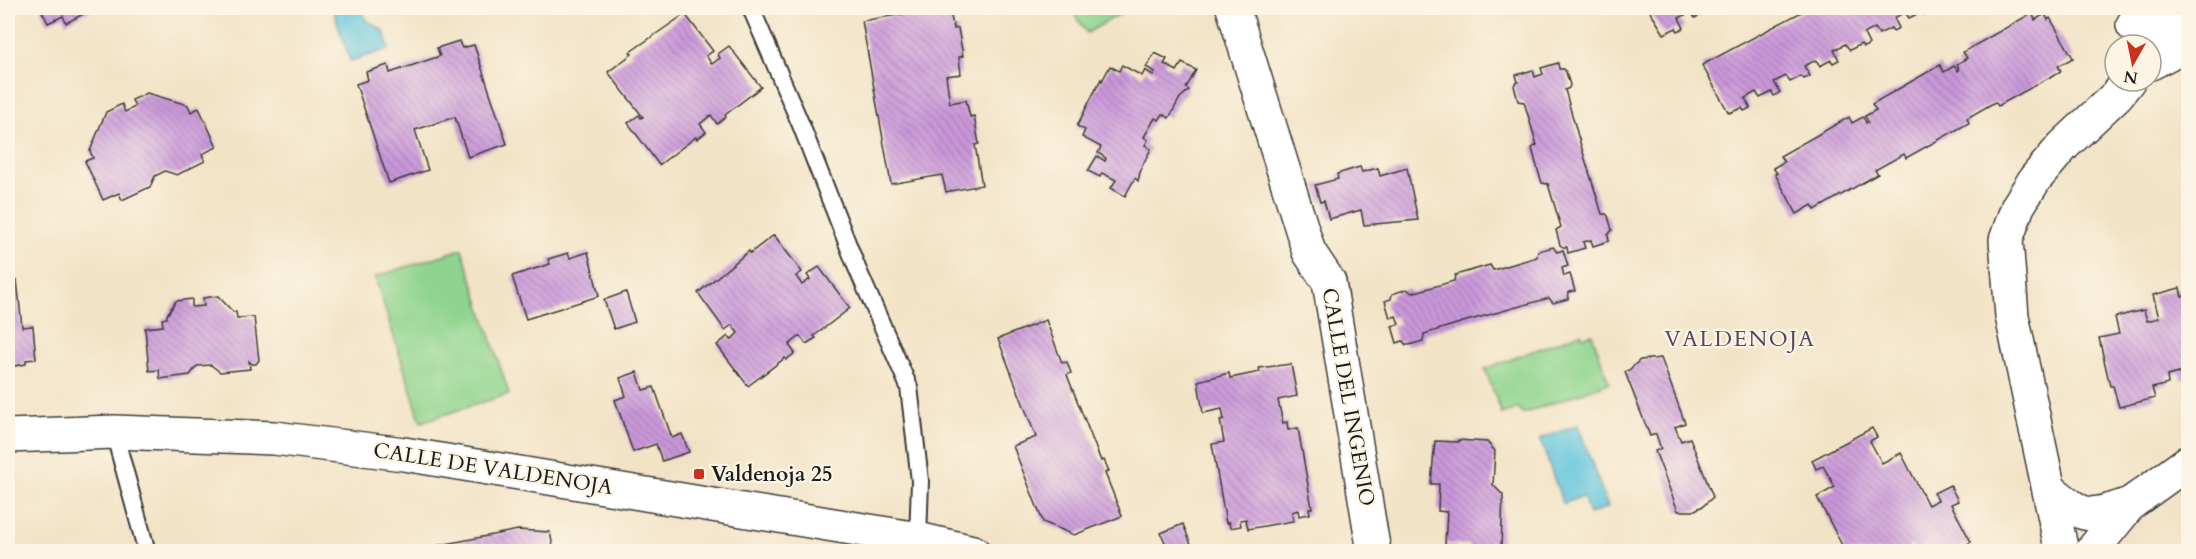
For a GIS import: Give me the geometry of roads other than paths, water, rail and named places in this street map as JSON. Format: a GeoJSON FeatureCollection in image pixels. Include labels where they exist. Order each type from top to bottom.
{"type":"FeatureCollection","features":[{"type":"Feature","properties":{"kind":"street","name":"CALLE DEL INGENIO"},"geometry":{"type":"LineString","coordinates":[[1233,8],[1309,252],[1329,282],[1374,552]]}},
{"type":"Feature","properties":{"kind":"street"},"geometry":{"type":"LineString","coordinates":[[2132,26],[2164,30],[2188,22]]}},
{"type":"Feature","properties":{"kind":"street"},"geometry":{"type":"LineString","coordinates":[[2163,57],[2188,43]]}},
{"type":"Feature","properties":{"kind":"street"},"geometry":{"type":"LineString","coordinates":[[2062,552],[2012,316],[2006,240],[2018,206],[2035,179],[2064,146],[2119,93]]}},
{"type":"Feature","properties":{"kind":"street","name":"CALLE DE VALDENOJA"},"geometry":{"type":"LineString","coordinates":[[8,436],[114,432],[274,438],[404,454],[918,539],[973,552]]}},
{"type":"Feature","properties":{"kind":"street"},"geometry":{"type":"LineString","coordinates":[[2091,552],[2130,504],[2188,462]]}},
{"type":"Feature","properties":{"kind":"street"},"geometry":{"type":"LineString","coordinates":[[2049,489],[2073,508],[2087,515],[2099,514],[2130,504]]}},
{"type":"Feature","properties":{"kind":"lane"},"geometry":{"type":"LineString","coordinates":[[751,8],[801,125],[857,268],[909,387],[920,481],[918,539]]}},
{"type":"Feature","properties":{"kind":"lane"},"geometry":{"type":"LineString","coordinates":[[114,432],[147,552]]}},
{"type":"Feature","properties":{"kind":"water"},"geometry":{"type":"Polygon","coordinates":[[[361,8],[366,20],[384,31],[389,49],[350,61],[334,12],[361,8]]]}},
{"type":"Feature","properties":{"kind":"water"},"geometry":{"type":"Polygon","coordinates":[[[1578,425],[1608,507],[1589,514],[1583,496],[1563,504],[1540,439],[1578,425]]]}},
{"type":"Feature","properties":{"kind":"place","name":"Valdenoja 25"},"geometry":{"type":"Point","coordinates":[699,474]}},
{"type":"Feature","properties":{"kind":"district","name":"VALDENOJA"},"geometry":{"type":"Point","coordinates":[1740,339]}}]}
